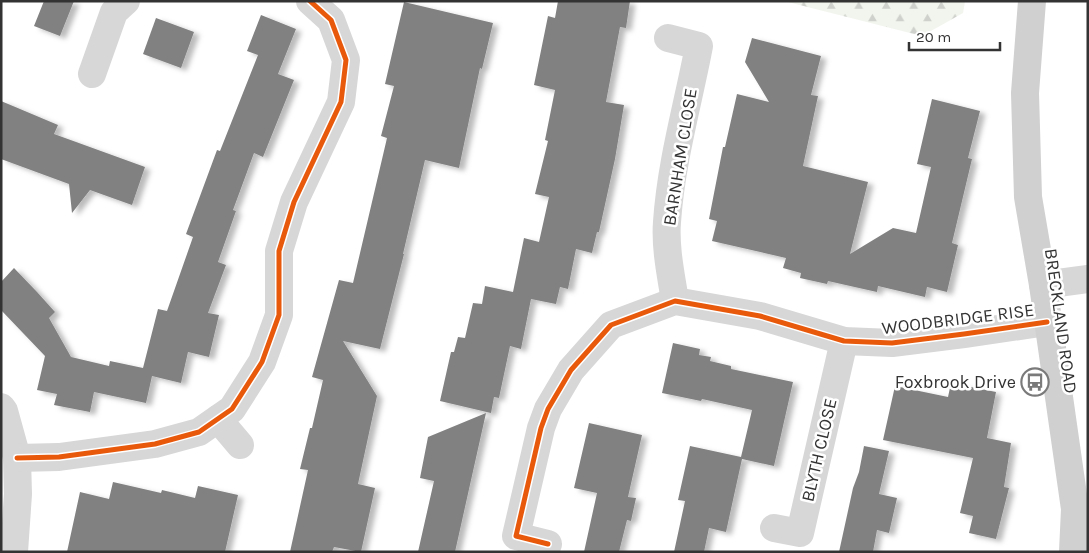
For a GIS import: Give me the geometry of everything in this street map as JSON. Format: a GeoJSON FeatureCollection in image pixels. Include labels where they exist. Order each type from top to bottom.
{"type":"FeatureCollection","features":[{"type":"Feature","properties":{"kind":"street"},"geometry":{"type":"LineString","coordinates":[[92,74],[114,12],[126,1]]}},
{"type":"Feature","properties":{"kind":"street"},"geometry":{"type":"LineString","coordinates":[[16,458],[59,457],[155,444],[199,432],[232,409],[262,362],[279,315],[279,251],[294,202],[341,102],[346,60],[331,20],[310,1]]}},
{"type":"Feature","properties":{"kind":"street","name":"BRECKLAND ROAD"},"geometry":{"type":"LineString","coordinates":[[1032,1],[1025,93],[1028,197],[1043,285],[1075,509],[1073,552]]}},
{"type":"Feature","properties":{"kind":"street","name":"BARNHAM CLOSE"},"geometry":{"type":"LineString","coordinates":[[668,38],[699,46],[676,160],[667,223],[669,265],[675,301]]}},
{"type":"Feature","properties":{"kind":"street"},"geometry":{"type":"LineString","coordinates":[[1043,285],[1088,279]]}},
{"type":"Feature","properties":{"kind":"street","name":"WOODBRIDGE RISE"},"geometry":{"type":"LineString","coordinates":[[548,544],[516,536],[541,428],[548,410],[571,370],[611,324],[675,301],[760,316],[844,342],[892,342],[1047,322]]}},
{"type":"Feature","properties":{"kind":"street","name":"BLYTH CLOSE"},"geometry":{"type":"LineString","coordinates":[[774,528],[800,533],[844,342]]}},
{"type":"Feature","properties":{"kind":"street"},"geometry":{"type":"LineString","coordinates":[[1,406],[16,458],[18,494],[14,552]]}},
{"type":"Feature","properties":{"kind":"street"},"geometry":{"type":"LineString","coordinates":[[218,419],[240,445]]}},
{"type":"Feature","properties":{"kind":"green space"},"geometry":{"type":"Polygon","coordinates":[[[784,1],[965,1],[963,13],[922,36],[784,1]]]}},
{"type":"Feature","properties":{"kind":"building"},"geometry":{"type":"Polygon","coordinates":[[[44,1],[74,1],[60,36],[34,26],[44,1]]]}},
{"type":"Feature","properties":{"kind":"building"},"geometry":{"type":"Polygon","coordinates":[[[558,1],[630,1],[626,28],[620,27],[606,102],[624,105],[615,159],[599,232],[597,232],[592,253],[576,249],[568,289],[560,287],[556,304],[531,299],[521,349],[510,346],[499,398],[494,397],[491,413],[440,401],[451,352],[454,352],[458,337],[465,338],[473,303],[482,304],[485,286],[513,292],[524,238],[539,242],[549,197],[535,194],[548,141],[545,140],[555,90],[534,85],[548,16],[555,18],[558,1]]]}},
{"type":"Feature","properties":{"kind":"building"},"geometry":{"type":"Polygon","coordinates":[[[404,2],[493,23],[482,69],[480,68],[459,168],[425,160],[380,349],[343,341],[377,396],[358,484],[375,488],[361,552],[334,547],[332,552],[290,552],[308,470],[300,469],[323,380],[312,377],[339,280],[353,283],[387,138],[381,136],[394,86],[385,84],[404,2]]]}},
{"type":"Feature","properties":{"kind":"building"},"geometry":{"type":"Polygon","coordinates":[[[261,15],[296,29],[278,74],[294,80],[263,157],[254,153],[233,210],[236,211],[218,262],[226,265],[208,313],[219,315],[209,357],[188,352],[181,383],[152,376],[146,403],[94,392],[90,412],[54,405],[57,394],[37,390],[45,356],[1,310],[1,282],[14,268],[37,292],[55,312],[49,318],[71,357],[109,366],[110,361],[143,368],[158,309],[167,311],[193,237],[186,234],[217,150],[220,151],[258,55],[247,51],[261,15]]]}},
{"type":"Feature","properties":{"kind":"building"},"geometry":{"type":"Polygon","coordinates":[[[156,18],[194,32],[181,68],[143,54],[156,18]]]}},
{"type":"Feature","properties":{"kind":"building"},"geometry":{"type":"Polygon","coordinates":[[[752,38],[821,56],[811,95],[818,96],[803,166],[868,182],[850,254],[893,228],[916,233],[931,167],[917,164],[932,99],[980,111],[968,158],[972,159],[952,243],[958,245],[947,292],[927,287],[925,297],[878,286],[877,292],[828,281],[827,284],[800,278],[801,273],[783,268],[786,258],[712,241],[717,221],[709,219],[723,147],[725,147],[737,94],[769,102],[745,62],[752,38]]]}},
{"type":"Feature","properties":{"kind":"building"},"geometry":{"type":"Polygon","coordinates":[[[1,101],[58,125],[54,134],[145,167],[132,205],[90,190],[72,213],[69,184],[1,159],[1,101]]]}},
{"type":"Feature","properties":{"kind":"building"},"geometry":{"type":"Polygon","coordinates":[[[673,343],[700,349],[699,355],[711,357],[710,361],[731,366],[731,369],[793,382],[774,466],[742,459],[726,532],[709,528],[704,552],[674,552],[685,501],[678,500],[690,446],[741,457],[752,410],[702,399],[701,401],[662,393],[673,343]]]}},
{"type":"Feature","properties":{"kind":"building"},"geometry":{"type":"Polygon","coordinates":[[[951,383],[996,392],[987,438],[1011,443],[1004,487],[1009,488],[996,539],[969,533],[973,516],[960,513],[973,458],[883,440],[895,386],[948,397],[951,383]]]}},
{"type":"Feature","properties":{"kind":"building"},"geometry":{"type":"Polygon","coordinates":[[[486,413],[455,552],[418,552],[434,481],[420,478],[428,437],[486,413]]]}},
{"type":"Feature","properties":{"kind":"building"},"geometry":{"type":"Polygon","coordinates":[[[589,423],[642,435],[628,497],[636,498],[631,521],[627,520],[619,552],[584,552],[597,493],[574,488],[589,423]]]}},
{"type":"Feature","properties":{"kind":"building"},"geometry":{"type":"Polygon","coordinates":[[[864,446],[889,451],[879,494],[897,498],[889,533],[877,530],[873,552],[839,552],[853,488],[859,472],[864,446]]]}},
{"type":"Feature","properties":{"kind":"building"},"geometry":{"type":"Polygon","coordinates":[[[113,482],[161,493],[162,490],[195,498],[198,486],[238,495],[225,552],[67,552],[80,492],[109,499],[113,482]]]}},
{"type":"Feature","properties":{"kind":"cycle path"},"geometry":{"type":"LineString","coordinates":[[17,458],[59,457],[155,444],[199,432],[232,409],[262,362],[279,315],[279,251],[294,202],[341,102],[346,60],[331,20],[310,1]]}},
{"type":"Feature","properties":{"kind":"cycle path"},"geometry":{"type":"LineString","coordinates":[[548,544],[516,536],[541,428],[548,409],[571,370],[611,325],[675,301],[760,316],[844,341],[892,343],[1047,322]]}},
{"type":"Feature","properties":{"kind":"place","name":"Foxbrook Drive"},"geometry":{"type":"Point","coordinates":[1035,382]}}]}
